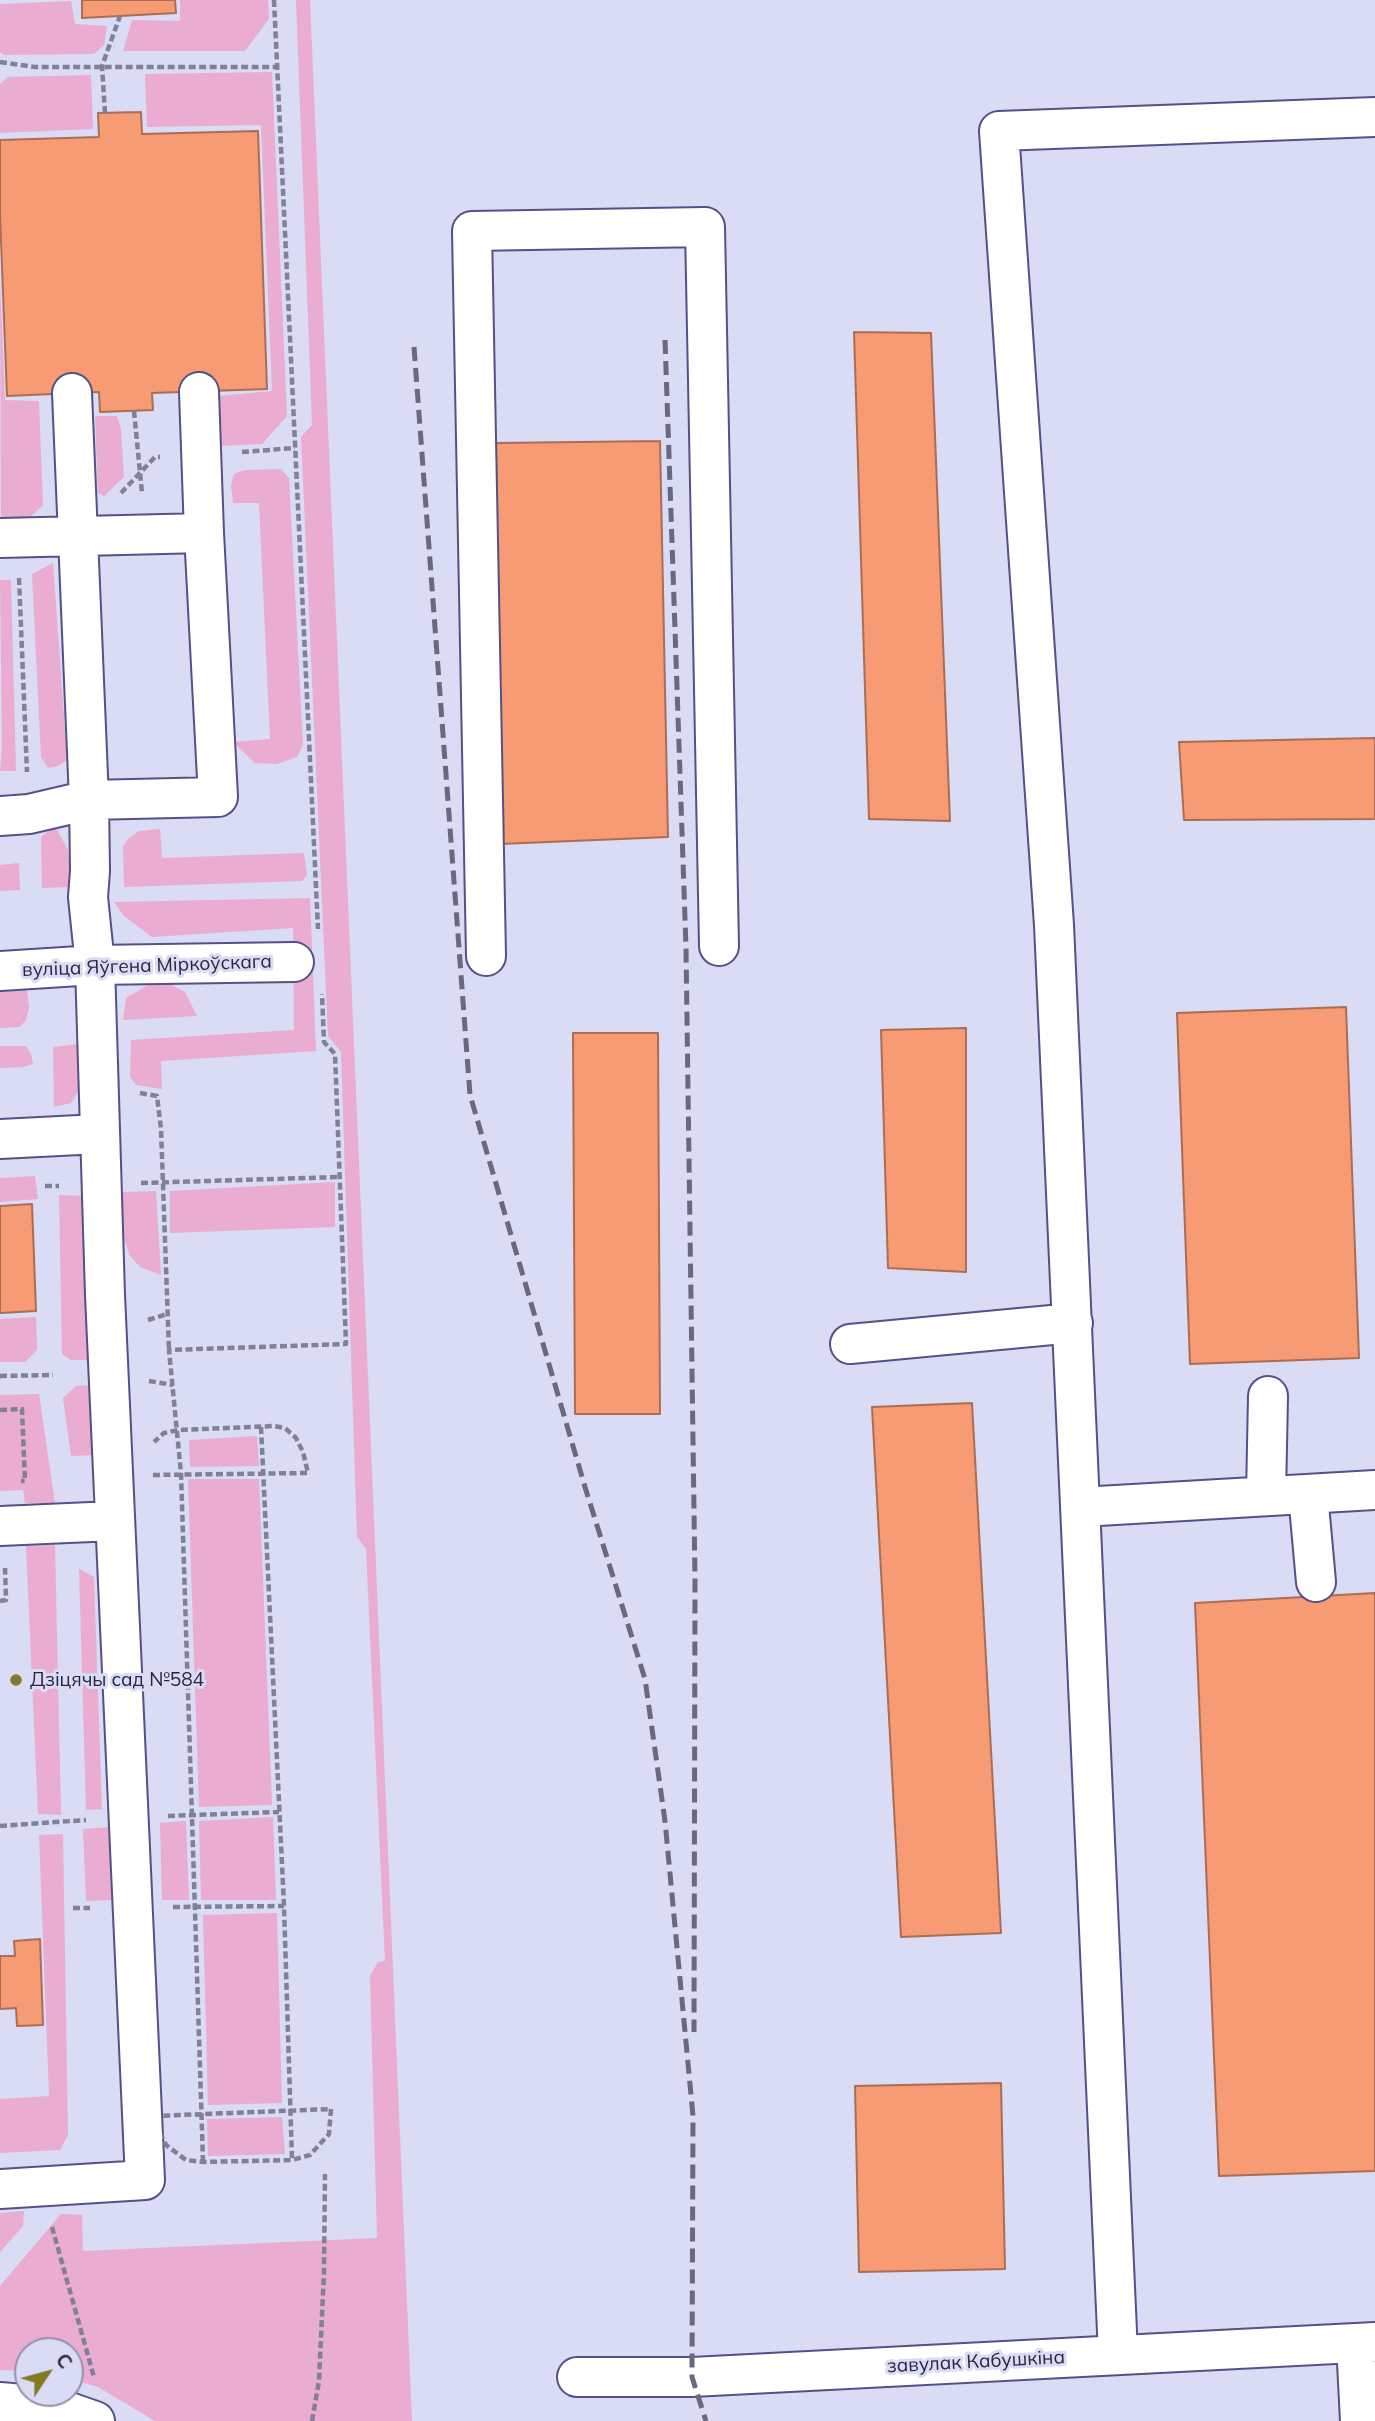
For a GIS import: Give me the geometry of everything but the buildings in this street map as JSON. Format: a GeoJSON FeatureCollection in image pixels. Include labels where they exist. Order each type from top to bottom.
{"type":"FeatureCollection","features":[{"type":"Feature","properties":{"kind":"street"},"geometry":{"type":"LineString","coordinates":[[1118,2354],[1054,925],[999,131],[1375,117]]}},
{"type":"Feature","properties":{"kind":"street"},"geometry":{"type":"LineString","coordinates":[[486,956],[472,231],[705,228],[719,946]]}},
{"type":"Feature","properties":{"kind":"street"},"geometry":{"type":"LineString","coordinates":[[15,815],[89,800],[218,797],[199,392]]}},
{"type":"Feature","properties":{"kind":"street"},"geometry":{"type":"LineString","coordinates":[[0,2189],[145,2180],[114,1521],[128,1471],[101,1185],[95,965],[88,897],[89,800],[72,393]]}},
{"type":"Feature","properties":{"kind":"street"},"geometry":{"type":"LineString","coordinates":[[9,554],[78,537],[204,533]]}},
{"type":"Feature","properties":{"kind":"street","name":"вуліца Яўгена Міркоўскага"},"geometry":{"type":"LineString","coordinates":[[0,971],[306,949]]}},
{"type":"Feature","properties":{"kind":"street"},"geometry":{"type":"LineString","coordinates":[[0,1139],[99,1134]]}},
{"type":"Feature","properties":{"kind":"street"},"geometry":{"type":"LineString","coordinates":[[850,1344],[1073,1323]]}},
{"type":"Feature","properties":{"kind":"street"},"geometry":{"type":"LineString","coordinates":[[1266,1496],[1269,1396]]}},
{"type":"Feature","properties":{"kind":"street"},"geometry":{"type":"LineString","coordinates":[[1081,1507],[1375,1490]]}},
{"type":"Feature","properties":{"kind":"street"},"geometry":{"type":"LineString","coordinates":[[1308,1494],[1316,1582]]}},
{"type":"Feature","properties":{"kind":"street"},"geometry":{"type":"LineString","coordinates":[[0,1525],[114,1521]]}},
{"type":"Feature","properties":{"kind":"street"},"geometry":{"type":"LineString","coordinates":[[1360,2421],[1366,2343]]}},
{"type":"Feature","properties":{"kind":"street","name":"завулак Кабушкіна"},"geometry":{"type":"LineString","coordinates":[[577,2377],[692,2377],[1366,2343]]}},
{"type":"Feature","properties":{"kind":"street"},"geometry":{"type":"LineString","coordinates":[[0,2402],[55,2407],[95,2421]]}},
{"type":"Feature","properties":{"kind":"path"},"geometry":{"type":"LineString","coordinates":[[274,0],[306,949]]}},
{"type":"Feature","properties":{"kind":"path"},"geometry":{"type":"LineString","coordinates":[[106,113],[102,66],[120,16]]}},
{"type":"Feature","properties":{"kind":"path"},"geometry":{"type":"LineString","coordinates":[[0,62],[35,67],[277,66]]}},
{"type":"Feature","properties":{"kind":"path"},"geometry":{"type":"LineString","coordinates":[[134,411],[145,535]]}},
{"type":"Feature","properties":{"kind":"path"},"geometry":{"type":"LineString","coordinates":[[9,554],[15,815]]}},
{"type":"Feature","properties":{"kind":"path"},"geometry":{"type":"LineString","coordinates":[[169,1350],[346,1344],[335,1054],[324,1042],[321,989]]}},
{"type":"Feature","properties":{"kind":"path"},"geometry":{"type":"LineString","coordinates":[[161,1129],[169,1350],[181,1473],[203,2162]]}},
{"type":"Feature","properties":{"kind":"path"},"geometry":{"type":"LineString","coordinates":[[45,1186],[340,1177]]}},
{"type":"Feature","properties":{"kind":"path"},"geometry":{"type":"LineString","coordinates":[[0,1376],[52,1375]]}},
{"type":"Feature","properties":{"kind":"path"},"geometry":{"type":"LineString","coordinates":[[0,1410],[22,1409],[24,1481],[12,1481]]}},
{"type":"Feature","properties":{"kind":"path"},"geometry":{"type":"LineString","coordinates":[[261,1427],[284,1906],[292,2160]]}},
{"type":"Feature","properties":{"kind":"path"},"geometry":{"type":"LineString","coordinates":[[285,1428],[296,1438],[308,1472],[181,1473],[145,1476],[128,1471],[164,1433],[178,1430],[285,1428]]}},
{"type":"Feature","properties":{"kind":"path"},"geometry":{"type":"LineString","coordinates":[[0,1826],[279,1812]]}},
{"type":"Feature","properties":{"kind":"path"},"geometry":{"type":"LineString","coordinates":[[73,1908],[284,1906]]}},
{"type":"Feature","properties":{"kind":"path"},"geometry":{"type":"LineString","coordinates":[[331,2109],[329,2134],[320,2147],[310,2155],[292,2160],[186,2160],[166,2145],[156,2116],[202,2114],[291,2110],[331,2109]]}},
{"type":"Feature","properties":{"kind":"path"},"geometry":{"type":"LineString","coordinates":[[312,2421],[319,2381],[325,2174]]}},
{"type":"Feature","properties":{"kind":"path"},"geometry":{"type":"LineString","coordinates":[[49,2216],[96,2383]]}},
{"type":"Feature","properties":{"kind":"shaded area"},"geometry":{"type":"Polygon","coordinates":[[[180,0],[268,0],[269,19],[245,51],[123,51],[132,20],[180,21],[180,0]]]}},
{"type":"Feature","properties":{"kind":"shaded area"},"geometry":{"type":"Polygon","coordinates":[[[296,0],[310,0],[412,2421],[155,2421],[98,2387],[84,2383],[84,2337],[14,2337],[14,2370],[0,2370],[0,2286],[61,2214],[82,2215],[83,2251],[377,2238],[370,1976],[378,1962],[385,1961],[366,1549],[357,1537],[341,1052],[328,1036],[301,437],[312,425],[296,0]]]}},
{"type":"Feature","properties":{"kind":"shaded area"},"geometry":{"type":"Polygon","coordinates":[[[71,1],[75,24],[107,26],[104,45],[94,54],[4,55],[0,52],[0,4],[71,1]]]}},
{"type":"Feature","properties":{"kind":"shaded area"},"geometry":{"type":"Polygon","coordinates":[[[272,72],[287,416],[262,444],[219,446],[218,396],[272,391],[261,125],[147,127],[145,74],[272,72]]]}},
{"type":"Feature","properties":{"kind":"shaded area"},"geometry":{"type":"Polygon","coordinates":[[[91,75],[93,129],[0,133],[0,84],[8,77],[91,75]]]}},
{"type":"Feature","properties":{"kind":"shaded area"},"geometry":{"type":"Polygon","coordinates":[[[0,278],[5,400],[39,401],[43,505],[26,521],[1,522],[0,278]]]}},
{"type":"Feature","properties":{"kind":"shaded area"},"geometry":{"type":"Polygon","coordinates":[[[95,416],[117,416],[121,429],[124,477],[104,496],[98,493],[95,416]]]}},
{"type":"Feature","properties":{"kind":"shaded area"},"geometry":{"type":"Polygon","coordinates":[[[281,469],[289,478],[303,745],[297,757],[277,764],[255,763],[233,742],[270,739],[259,503],[233,503],[231,485],[234,474],[245,470],[281,469]]]}},
{"type":"Feature","properties":{"kind":"shaded area"},"geometry":{"type":"Polygon","coordinates":[[[53,563],[67,760],[48,768],[41,757],[32,574],[53,563]]]}},
{"type":"Feature","properties":{"kind":"shaded area"},"geometry":{"type":"Polygon","coordinates":[[[0,580],[11,580],[16,771],[0,771],[0,580]]]}},
{"type":"Feature","properties":{"kind":"shaded area"},"geometry":{"type":"Polygon","coordinates":[[[55,826],[68,850],[71,887],[42,888],[41,837],[55,826]]]}},
{"type":"Feature","properties":{"kind":"shaded area"},"geometry":{"type":"Polygon","coordinates":[[[160,829],[162,858],[304,853],[307,875],[302,881],[124,887],[123,847],[128,839],[139,831],[160,829]]]}},
{"type":"Feature","properties":{"kind":"shaded area"},"geometry":{"type":"Polygon","coordinates":[[[19,863],[20,890],[0,891],[0,865],[19,863]]]}},
{"type":"Feature","properties":{"kind":"shaded area"},"geometry":{"type":"Polygon","coordinates":[[[310,898],[316,1051],[161,1061],[162,1089],[136,1085],[130,1077],[131,1040],[294,1030],[293,928],[152,937],[124,916],[114,902],[310,898]]]}},
{"type":"Feature","properties":{"kind":"shaded area"},"geometry":{"type":"Polygon","coordinates":[[[150,984],[170,984],[185,992],[197,1016],[123,1020],[126,998],[150,984]]]}},
{"type":"Feature","properties":{"kind":"shaded area"},"geometry":{"type":"Polygon","coordinates":[[[27,990],[29,1008],[26,1020],[20,1027],[0,1028],[0,991],[27,990]]]}},
{"type":"Feature","properties":{"kind":"shaded area"},"geometry":{"type":"Polygon","coordinates":[[[80,1044],[78,1092],[71,1103],[54,1107],[53,1047],[80,1044]]]}},
{"type":"Feature","properties":{"kind":"shaded area"},"geometry":{"type":"Polygon","coordinates":[[[0,1046],[26,1046],[33,1064],[0,1068],[0,1046]]]}},
{"type":"Feature","properties":{"kind":"shaded area"},"geometry":{"type":"Polygon","coordinates":[[[35,1176],[38,1199],[0,1202],[0,1178],[35,1176]]]}},
{"type":"Feature","properties":{"kind":"shaded area"},"geometry":{"type":"Polygon","coordinates":[[[335,1182],[335,1227],[170,1233],[170,1191],[335,1182]]]}},
{"type":"Feature","properties":{"kind":"shaded area"},"geometry":{"type":"Polygon","coordinates":[[[156,1191],[161,1275],[140,1267],[130,1256],[124,1239],[121,1192],[156,1191]]]}},
{"type":"Feature","properties":{"kind":"shaded area"},"geometry":{"type":"Polygon","coordinates":[[[59,1195],[85,1196],[89,1360],[71,1360],[62,1354],[59,1195]]]}},
{"type":"Feature","properties":{"kind":"shaded area"},"geometry":{"type":"Polygon","coordinates":[[[36,1317],[37,1350],[25,1362],[0,1362],[0,1319],[36,1317]]]}},
{"type":"Feature","properties":{"kind":"shaded area"},"geometry":{"type":"Polygon","coordinates":[[[89,1385],[94,1455],[71,1456],[63,1398],[76,1386],[89,1385]]]}},
{"type":"Feature","properties":{"kind":"shaded area"},"geometry":{"type":"Polygon","coordinates":[[[39,1394],[55,1503],[25,1503],[23,1490],[0,1491],[0,1395],[39,1394]]]}},
{"type":"Feature","properties":{"kind":"shaded area"},"geometry":{"type":"Polygon","coordinates":[[[257,1436],[259,1466],[190,1467],[189,1440],[257,1436]]]}},
{"type":"Feature","properties":{"kind":"shaded area"},"geometry":{"type":"Polygon","coordinates":[[[188,1479],[259,1479],[272,1805],[199,1807],[188,1479]]]}},
{"type":"Feature","properties":{"kind":"shaded area"},"geometry":{"type":"Polygon","coordinates":[[[55,1545],[61,1815],[38,1814],[26,1546],[55,1545]]]}},
{"type":"Feature","properties":{"kind":"shaded area"},"geometry":{"type":"Polygon","coordinates":[[[79,1569],[94,1577],[102,1809],[86,1810],[79,1569]]]}},
{"type":"Feature","properties":{"kind":"shaded area"},"geometry":{"type":"Polygon","coordinates":[[[273,1817],[276,1900],[201,1900],[199,1821],[273,1817]]]}},
{"type":"Feature","properties":{"kind":"shaded area"},"geometry":{"type":"Polygon","coordinates":[[[186,1821],[189,1900],[162,1900],[160,1823],[186,1821]]]}},
{"type":"Feature","properties":{"kind":"shaded area"},"geometry":{"type":"Polygon","coordinates":[[[111,1827],[114,1900],[86,1901],[83,1829],[111,1827]]]}},
{"type":"Feature","properties":{"kind":"shaded area"},"geometry":{"type":"Polygon","coordinates":[[[63,1834],[68,2135],[60,2150],[0,2153],[0,2099],[49,2096],[39,1835],[63,1834]]]}},
{"type":"Feature","properties":{"kind":"shaded area"},"geometry":{"type":"Polygon","coordinates":[[[277,1913],[282,2103],[208,2105],[203,1915],[277,1913]]]}},
{"type":"Feature","properties":{"kind":"shaded area"},"geometry":{"type":"Polygon","coordinates":[[[282,2117],[285,2154],[208,2156],[207,2119],[282,2117]]]}},
{"type":"Feature","properties":{"kind":"shaded area"},"geometry":{"type":"Polygon","coordinates":[[[24,2211],[23,2226],[0,2252],[0,2213],[24,2211]]]}},
{"type":"Feature","properties":{"kind":"railway"},"geometry":{"type":"LineString","coordinates":[[665,340],[686,948],[695,1581],[694,2032]]}},
{"type":"Feature","properties":{"kind":"railway"},"geometry":{"type":"LineString","coordinates":[[414,347],[470,1095],[585,1487],[645,1679],[665,1821],[693,2116],[692,2377],[706,2421]]}},
{"type":"Feature","properties":{"kind":"place","name":"Дзіцячы сад №584"},"geometry":{"type":"Point","coordinates":[16,1680]}}]}
